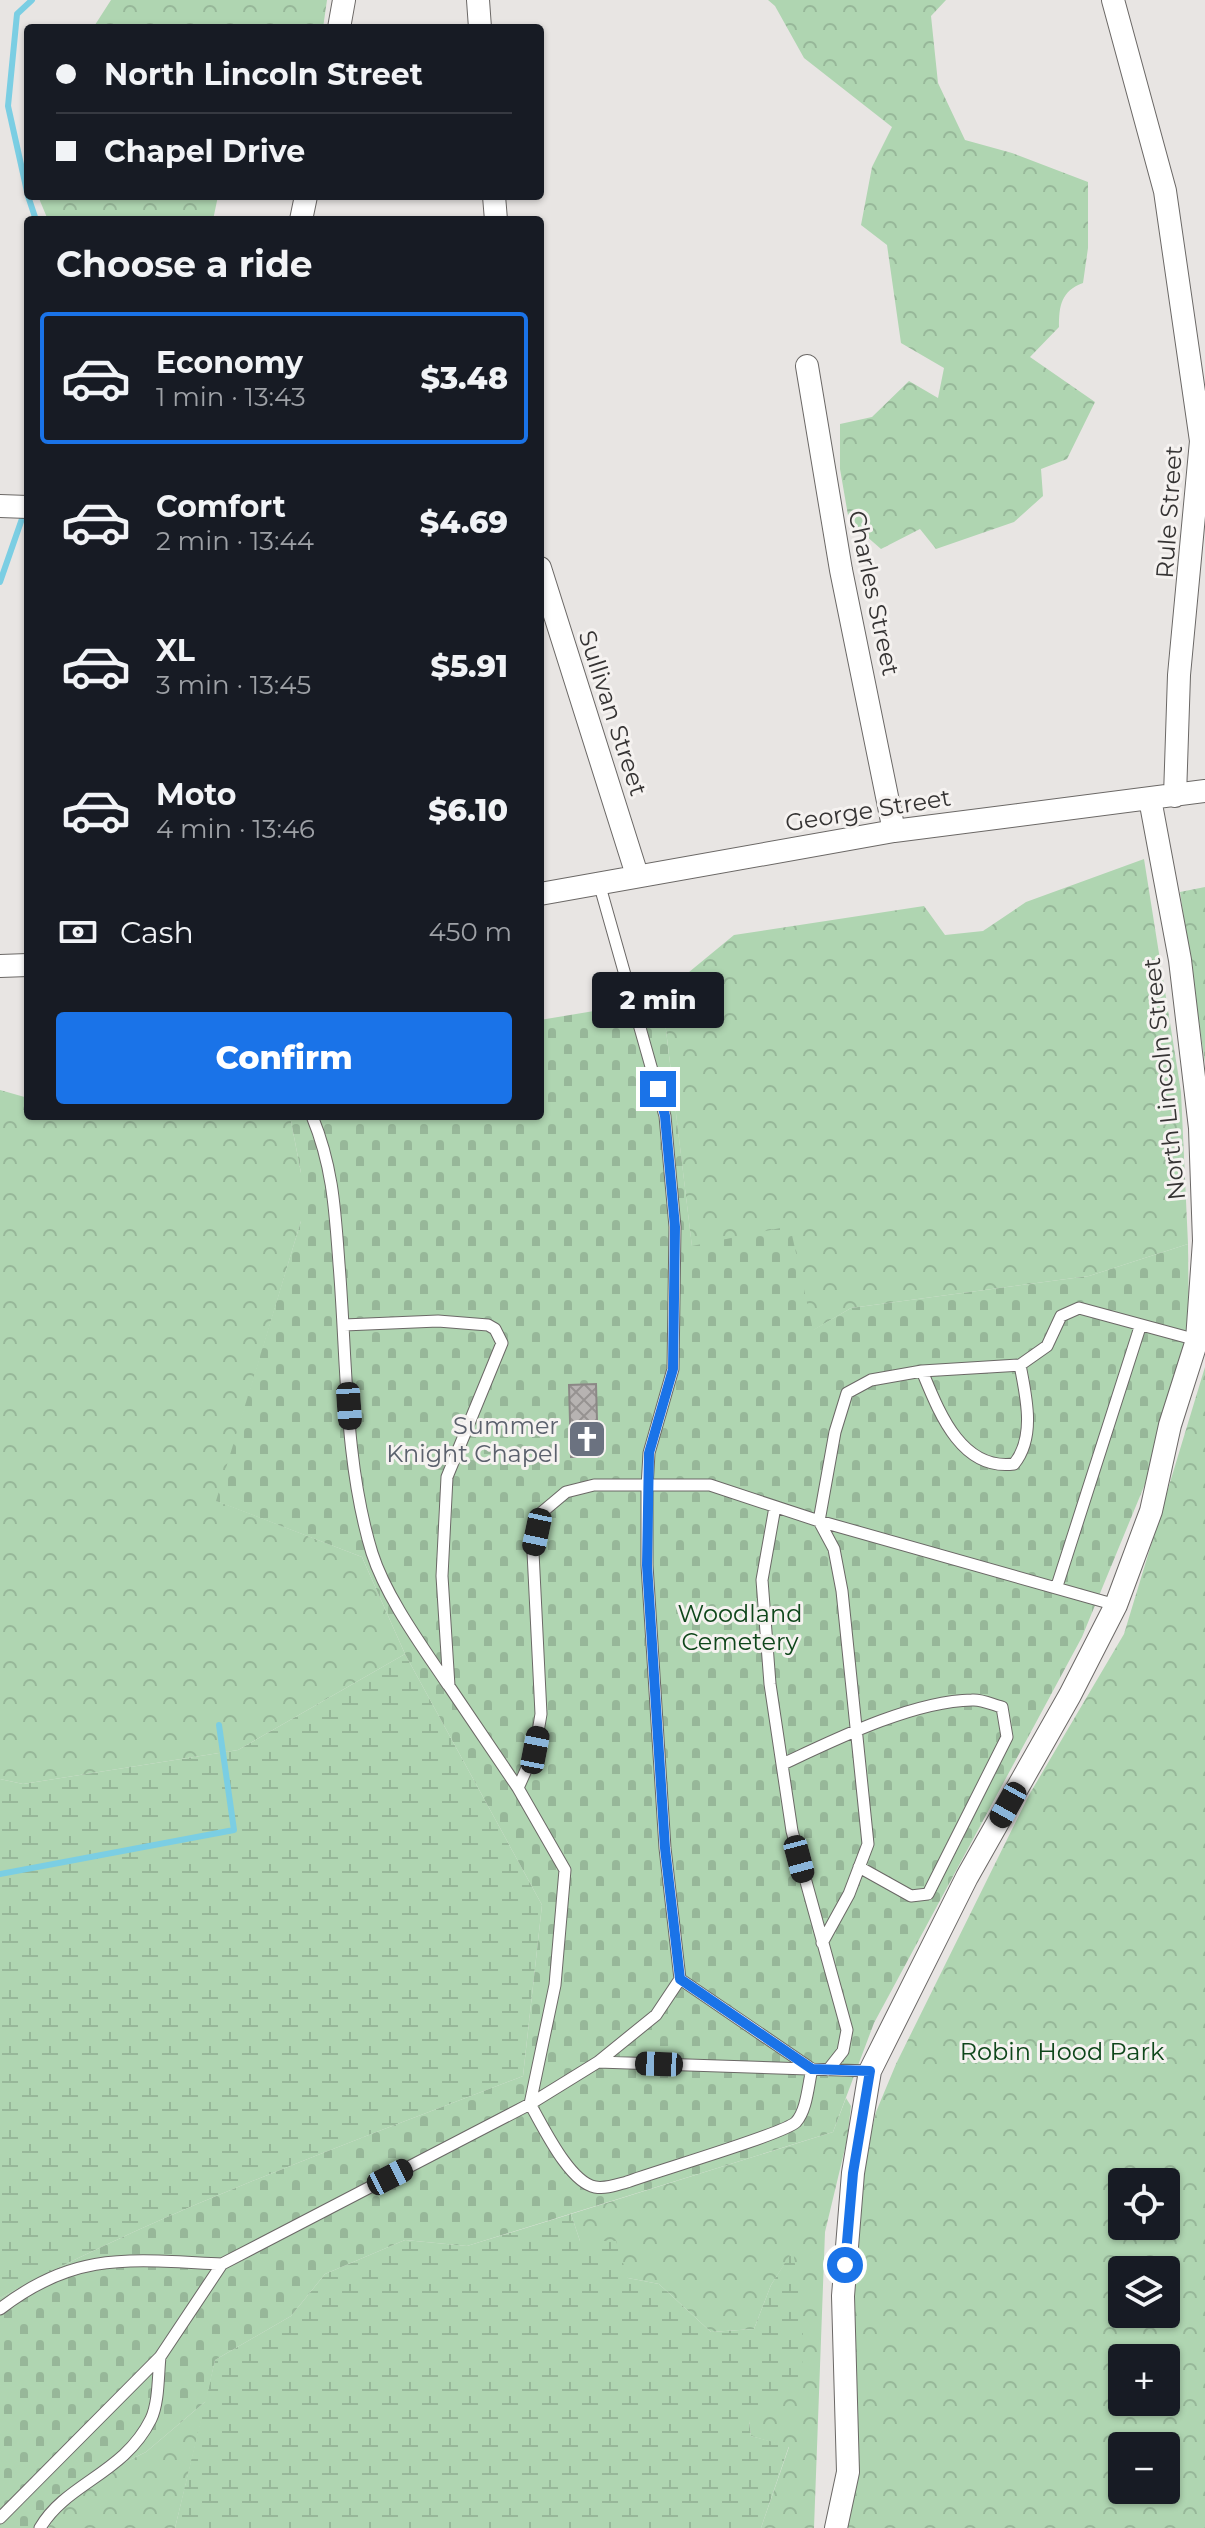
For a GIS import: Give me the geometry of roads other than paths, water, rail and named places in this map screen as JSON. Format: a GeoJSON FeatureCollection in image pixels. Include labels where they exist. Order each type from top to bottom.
{"type":"FeatureCollection","features":[{"type":"Feature","properties":{"kind":"street"},"geometry":{"type":"LineString","coordinates":[[340,24],[344,0]]}},
{"type":"Feature","properties":{"kind":"street","name":"Rule Street"},"geometry":{"type":"LineString","coordinates":[[1113,0],[1165,191],[1201,441],[1193,556],[1179,675],[1175,796]]}},
{"type":"Feature","properties":{"kind":"street"},"geometry":{"type":"LineString","coordinates":[[478,2],[480,24]]}},
{"type":"Feature","properties":{"kind":"street","name":"Charles Street"},"geometry":{"type":"LineString","coordinates":[[807,366],[841,570],[894,831]]}},
{"type":"Feature","properties":{"kind":"street","name":"Sullivan Street"},"geometry":{"type":"LineString","coordinates":[[544,581],[637,875]]}},
{"type":"Feature","properties":{"kind":"street","name":"George Street"},"geometry":{"type":"LineString","coordinates":[[544,893],[894,831],[1205,791]]}},
{"type":"Feature","properties":{"kind":"street","name":"North Lincoln Street"},"geometry":{"type":"LineString","coordinates":[[836,2528],[848,2472],[843,2296],[853,2173],[870,2071],[967,1877],[1070,1695],[1116,1605],[1151,1511],[1170,1425],[1197,1340],[1204,1241],[1200,1128],[1180,960],[1150,799]]}},
{"type":"Feature","properties":{"kind":"street"},"geometry":{"type":"LineString","coordinates":[[0,966],[24,965]]}},
{"type":"Feature","properties":{"kind":"lane"},"geometry":{"type":"LineString","coordinates":[[0,2309],[33,2284],[95,2262],[222,2264],[530,2104],[598,2062],[656,2015],[680,1979],[665,1848],[647,1565],[649,1453],[673,1369],[675,1227],[665,1116],[645,1034],[621,965],[599,883]]}},
{"type":"Feature","properties":{"kind":"lane"},"geometry":{"type":"LineString","coordinates":[[313,1120],[333,1176],[353,1460],[373,1557],[415,1635],[518,1788],[565,1870],[555,1985],[530,2104],[578,2180],[606,2188],[795,2124],[802,2111],[812,2069]]}},
{"type":"Feature","properties":{"kind":"lane"},"geometry":{"type":"LineString","coordinates":[[822,1943],[868,1844],[842,1591],[834,1549],[819,1521],[835,1432],[847,1393],[871,1380],[922,1371],[1020,1365],[1047,1346],[1061,1316],[1079,1308],[1197,1340]]}},
{"type":"Feature","properties":{"kind":"lane"},"geometry":{"type":"LineString","coordinates":[[344,1325],[438,1321],[488,1325],[495,1329],[502,1343],[447,1477],[442,1576],[449,1686]]}},
{"type":"Feature","properties":{"kind":"lane"},"geometry":{"type":"LineString","coordinates":[[1057,1586],[1140,1327]]}},
{"type":"Feature","properties":{"kind":"lane"},"geometry":{"type":"LineString","coordinates":[[922,1371],[939,1412],[964,1446],[979,1460],[998,1466],[1014,1464],[1025,1451],[1026,1397],[1020,1365]]}},
{"type":"Feature","properties":{"kind":"lane"},"geometry":{"type":"LineString","coordinates":[[518,1788],[535,1750],[541,1714],[533,1552],[541,1513],[566,1492],[594,1485],[647,1488],[710,1485],[819,1521],[1116,1605]]}},
{"type":"Feature","properties":{"kind":"lane"},"geometry":{"type":"LineString","coordinates":[[775,1507],[762,1580],[770,1684],[792,1831],[847,2030],[843,2051],[828,2070]]}},
{"type":"Feature","properties":{"kind":"lane"},"geometry":{"type":"LineString","coordinates":[[783,1764],[858,1729],[974,1699],[1002,1707],[1007,1737],[928,1894],[911,1896],[859,1867]]}},
{"type":"Feature","properties":{"kind":"lane"},"geometry":{"type":"LineString","coordinates":[[680,1979],[812,2069]]}},
{"type":"Feature","properties":{"kind":"lane"},"geometry":{"type":"LineString","coordinates":[[598,2062],[870,2071]]}},
{"type":"Feature","properties":{"kind":"lane"},"geometry":{"type":"LineString","coordinates":[[0,2518],[160,2357],[222,2264]]}},
{"type":"Feature","properties":{"kind":"lane"},"geometry":{"type":"LineString","coordinates":[[40,2528],[50,2511],[123,2459],[152,2417],[160,2357]]}},
{"type":"Feature","properties":{"kind":"waterway"},"geometry":{"type":"LineString","coordinates":[[24,178],[8,106],[17,14],[32,0]]}},
{"type":"Feature","properties":{"kind":"waterway"},"geometry":{"type":"LineString","coordinates":[[29,200],[35,216]]}},
{"type":"Feature","properties":{"kind":"waterway"},"geometry":{"type":"LineString","coordinates":[[0,582],[24,513]]}},
{"type":"Feature","properties":{"kind":"waterway"},"geometry":{"type":"LineString","coordinates":[[0,1874],[234,1830],[219,1725]]}},
{"type":"Feature","properties":{"kind":"place","name":"Summer Knight Chapel"},"geometry":{"type":"Point","coordinates":[587,1439]}},
{"type":"Feature","properties":{"kind":"park label","name":"Woodland Cemetery"},"geometry":{"type":"Point","coordinates":[740,1627]}},
{"type":"Feature","properties":{"kind":"park label","name":"Robin Hood Park"},"geometry":{"type":"Point","coordinates":[1062,2051]}}]}
